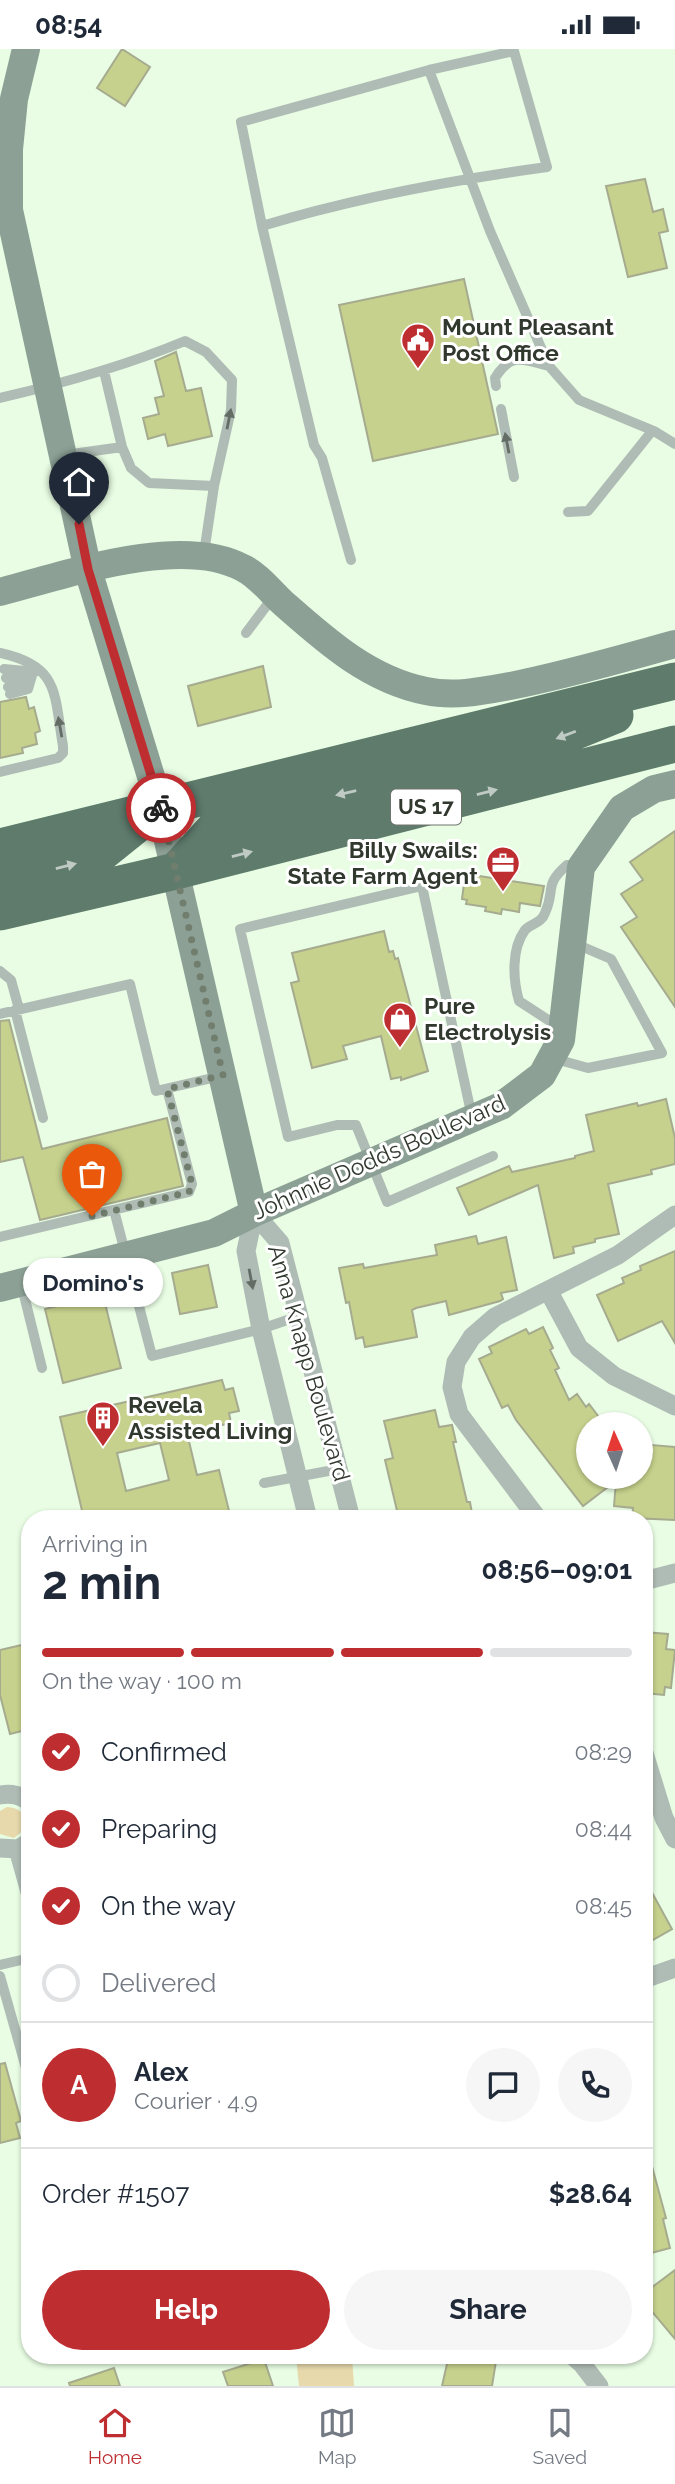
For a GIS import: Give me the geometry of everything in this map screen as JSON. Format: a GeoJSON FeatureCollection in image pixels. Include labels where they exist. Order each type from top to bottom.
{"type":"FeatureCollection","features":[{"type":"Feature","properties":{"kind":"highway"},"geometry":{"type":"LineString","coordinates":[[0,846],[675,681]]}},
{"type":"Feature","properties":{"kind":"highway"},"geometry":{"type":"LineString","coordinates":[[176,870],[218,825],[227,821],[463,766],[551,740],[675,692]]}},
{"type":"Feature","properties":{"kind":"highway","name":"US 17"},"geometry":{"type":"LineString","coordinates":[[0,912],[675,744]]}},
{"type":"Feature","properties":{"kind":"highway"},"geometry":{"type":"LineString","coordinates":[[0,882],[95,858],[160,806]]}},
{"type":"Feature","properties":{"kind":"street","name":"Anna Knapp Boulevard"},"geometry":{"type":"LineString","coordinates":[[26,49],[14,99],[9,149],[9,210],[88,569],[160,806],[223,1075],[254,1213],[246,1251],[261,1329],[306,1510]]}},
{"type":"Feature","properties":{"kind":"street"},"geometry":{"type":"LineString","coordinates":[[0,592],[88,569],[153,556],[203,555],[244,568],[324,639],[369,670],[394,682],[428,692],[472,693],[547,679],[675,644]]}},
{"type":"Feature","properties":{"kind":"street","name":"Johnnie Dodds Boulevard"},"geometry":{"type":"LineString","coordinates":[[10,1286],[214,1233],[254,1213],[501,1106],[542,1075],[561,1040],[580,867],[622,808],[654,789],[675,784]]}},
{"type":"Feature","properties":{"kind":"street","name":"Anna Knapp Boulevard"},"geometry":{"type":"LineString","coordinates":[[254,1213],[280,1243],[349,1510]]}},
{"type":"Feature","properties":{"kind":"street"},"geometry":{"type":"LineString","coordinates":[[531,1510],[459,1414],[452,1387],[456,1362],[472,1337],[495,1317],[618,1255],[675,1215]]}},
{"type":"Feature","properties":{"kind":"street"},"geometry":{"type":"LineString","coordinates":[[549,1291],[579,1348],[614,1376],[675,1406]]}},
{"type":"Feature","properties":{"kind":"street"},"geometry":{"type":"LineString","coordinates":[[653,1579],[675,1573]]}},
{"type":"Feature","properties":{"kind":"street"},"geometry":{"type":"LineString","coordinates":[[653,1782],[664,1818],[675,1839]]}},
{"type":"Feature","properties":{"kind":"street"},"geometry":{"type":"LineString","coordinates":[[0,1795],[21,1796]]}},
{"type":"Feature","properties":{"kind":"street"},"geometry":{"type":"LineString","coordinates":[[653,1976],[675,1968]]}},
{"type":"Feature","properties":{"kind":"street"},"geometry":{"type":"LineString","coordinates":[[582,2364],[599,2386]]}},
{"type":"Feature","properties":{"kind":"lane"},"geometry":{"type":"LineString","coordinates":[[262,226],[292,216],[471,177],[547,167],[514,51],[429,70],[241,122],[262,226],[314,445],[322,458],[351,560]]}},
{"type":"Feature","properties":{"kind":"lane"},"geometry":{"type":"LineString","coordinates":[[429,70],[490,231],[549,366],[579,400],[652,431],[675,444]]}},
{"type":"Feature","properties":{"kind":"lane"},"geometry":{"type":"LineString","coordinates":[[0,398],[104,372],[185,341],[206,352],[232,380],[231,410],[214,486],[203,555]]}},
{"type":"Feature","properties":{"kind":"lane"},"geometry":{"type":"LineString","coordinates":[[496,386],[495,378],[503,365],[515,359],[549,366]]}},
{"type":"Feature","properties":{"kind":"lane"},"geometry":{"type":"LineString","coordinates":[[104,372],[122,447],[131,468],[149,483],[214,486]]}},
{"type":"Feature","properties":{"kind":"lane"},"geometry":{"type":"LineString","coordinates":[[501,409],[514,477]]}},
{"type":"Feature","properties":{"kind":"lane"},"geometry":{"type":"LineString","coordinates":[[568,512],[588,511],[652,431]]}},
{"type":"Feature","properties":{"kind":"lane"},"geometry":{"type":"LineString","coordinates":[[65,455],[122,447]]}},
{"type":"Feature","properties":{"kind":"lane"},"geometry":{"type":"LineString","coordinates":[[246,633],[275,595]]}},
{"type":"Feature","properties":{"kind":"lane"},"geometry":{"type":"LineString","coordinates":[[0,653],[34,663],[36,671],[28,689],[7,682],[36,671]]}},
{"type":"Feature","properties":{"kind":"lane"},"geometry":{"type":"LineString","coordinates":[[0,772],[58,758],[62,753],[52,683],[36,671]]}},
{"type":"Feature","properties":{"kind":"lane"},"geometry":{"type":"LineString","coordinates":[[562,1030],[519,1001],[514,975],[520,939],[526,928],[541,922],[546,911],[552,878],[567,865],[580,867]]}},
{"type":"Feature","properties":{"kind":"lane"},"geometry":{"type":"LineString","coordinates":[[472,1117],[422,886],[240,929],[288,1137],[337,1125],[356,1125],[387,1202],[493,1156]]}},
{"type":"Feature","properties":{"kind":"lane"},"geometry":{"type":"LineString","coordinates":[[552,1058],[588,1068],[662,1053],[611,959],[572,942]]}},
{"type":"Feature","properties":{"kind":"lane"},"geometry":{"type":"LineString","coordinates":[[0,971],[11,980],[43,1118]]}},
{"type":"Feature","properties":{"kind":"lane"},"geometry":{"type":"LineString","coordinates":[[0,1014],[130,984],[156,1091],[223,1075]]}},
{"type":"Feature","properties":{"kind":"lane"},"geometry":{"type":"LineString","coordinates":[[0,1237],[189,1192],[192,1184],[167,1089]]}},
{"type":"Feature","properties":{"kind":"lane"},"geometry":{"type":"LineString","coordinates":[[114,1210],[152,1356],[261,1329],[300,1316]]}},
{"type":"Feature","properties":{"kind":"lane"},"geometry":{"type":"LineString","coordinates":[[10,1286],[42,1368]]}},
{"type":"Feature","properties":{"kind":"lane"},"geometry":{"type":"LineString","coordinates":[[264,1483],[339,1469]]}},
{"type":"Feature","properties":{"kind":"lane"},"geometry":{"type":"LineString","coordinates":[[0,1965],[21,1960]]}},
{"type":"Feature","properties":{"kind":"lane"},"geometry":{"type":"LineString","coordinates":[[0,1976],[21,2050]]}},
{"type":"Feature","properties":{"kind":"shaded area"},"geometry":{"type":"Polygon","coordinates":[[[7,1807],[21,1813],[21,1832],[14,1838],[0,1834],[0,1811],[7,1807]]]}},
{"type":"Feature","properties":{"kind":"shaded area"},"geometry":{"type":"Polygon","coordinates":[[[297,2364],[353,2364],[354,2386],[299,2386],[297,2364]]]}},
{"type":"Feature","properties":{"kind":"building"},"geometry":{"type":"Polygon","coordinates":[[[122,49],[150,67],[125,106],[97,88],[122,49]]]}},
{"type":"Feature","properties":{"kind":"building"},"geometry":{"type":"Polygon","coordinates":[[[645,179],[653,212],[663,209],[668,231],[659,233],[667,268],[628,277],[606,186],[645,179]]]}},
{"type":"Feature","properties":{"kind":"building","name":"Mount Pleasant Post Office"},"geometry":{"type":"Polygon","coordinates":[[[464,279],[498,434],[373,461],[339,305],[464,279]]]}},
{"type":"Feature","properties":{"kind":"building"},"geometry":{"type":"Polygon","coordinates":[[[176,352],[186,391],[201,388],[212,436],[168,446],[165,434],[148,439],[143,418],[159,414],[155,398],[164,396],[155,361],[176,352]]]}},
{"type":"Feature","properties":{"kind":"building"},"geometry":{"type":"Polygon","coordinates":[[[263,666],[271,707],[198,726],[188,686],[263,666]]]}},
{"type":"Feature","properties":{"kind":"building"},"geometry":{"type":"Polygon","coordinates":[[[26,697],[29,709],[34,707],[40,731],[35,733],[37,744],[22,748],[23,753],[0,758],[0,702],[26,697]]]}},
{"type":"Feature","properties":{"kind":"building"},"geometry":{"type":"Polygon","coordinates":[[[675,831],[675,1007],[621,927],[637,917],[621,894],[643,880],[630,862],[675,831]]]}},
{"type":"Feature","properties":{"kind":"building","name":"Billy Swails: State Farm Agent"},"geometry":{"type":"Polygon","coordinates":[[[473,875],[544,886],[540,906],[520,903],[519,912],[502,909],[501,914],[485,911],[486,907],[466,904],[467,900],[462,899],[465,876],[472,878],[473,875]]]}},
{"type":"Feature","properties":{"kind":"building"},"geometry":{"type":"Polygon","coordinates":[[[384,931],[389,952],[393,951],[395,959],[398,958],[428,1071],[401,1080],[401,1077],[391,1079],[381,1036],[343,1046],[347,1059],[312,1068],[291,983],[299,981],[292,953],[384,931]]]}},
{"type":"Feature","properties":{"kind":"building"},"geometry":{"type":"Polygon","coordinates":[[[9,1020],[42,1149],[167,1118],[183,1186],[40,1220],[23,1157],[0,1162],[0,1021],[9,1020]]]}},
{"type":"Feature","properties":{"kind":"building"},"geometry":{"type":"Polygon","coordinates":[[[666,1099],[675,1138],[675,1164],[651,1170],[652,1174],[608,1184],[619,1234],[573,1247],[574,1253],[554,1258],[538,1185],[469,1215],[457,1188],[509,1166],[512,1172],[594,1151],[586,1115],[666,1099]]]}},
{"type":"Feature","properties":{"kind":"building"},"geometry":{"type":"Polygon","coordinates":[[[476,1236],[478,1244],[506,1237],[517,1290],[501,1293],[503,1299],[500,1301],[449,1315],[446,1301],[416,1308],[412,1310],[417,1337],[365,1347],[363,1337],[356,1339],[339,1268],[363,1264],[364,1268],[437,1255],[435,1245],[476,1236]]]}},
{"type":"Feature","properties":{"kind":"building"},"geometry":{"type":"Polygon","coordinates":[[[675,1251],[675,1343],[662,1321],[618,1341],[597,1295],[624,1283],[622,1278],[641,1270],[640,1266],[675,1251]]]}},
{"type":"Feature","properties":{"kind":"building"},"geometry":{"type":"Polygon","coordinates":[[[208,1265],[217,1307],[180,1314],[172,1273],[208,1265]]]}},
{"type":"Feature","properties":{"kind":"building"},"geometry":{"type":"Polygon","coordinates":[[[103,1295],[121,1368],[63,1383],[45,1309],[103,1295]]]}},
{"type":"Feature","properties":{"kind":"building"},"geometry":{"type":"Polygon","coordinates":[[[543,1327],[559,1368],[555,1370],[569,1400],[577,1394],[586,1407],[589,1404],[595,1412],[576,1412],[576,1489],[605,1489],[583,1506],[516,1420],[508,1405],[502,1408],[479,1359],[492,1353],[489,1347],[526,1329],[529,1334],[543,1327]]]}},
{"type":"Feature","properties":{"kind":"building","name":"Revela Assisted Living"},"geometry":{"type":"Polygon","coordinates":[[[222,1380],[225,1390],[233,1388],[239,1411],[229,1413],[231,1423],[187,1433],[197,1475],[219,1470],[229,1510],[82,1510],[60,1417],[222,1380]],[[160,1443],[117,1453],[126,1491],[169,1480],[160,1443]]]}},
{"type":"Feature","properties":{"kind":"building"},"geometry":{"type":"Polygon","coordinates":[[[435,1410],[439,1427],[452,1425],[456,1442],[453,1442],[467,1502],[470,1502],[471,1510],[397,1510],[385,1460],[393,1458],[384,1421],[435,1410]]]}},
{"type":"Feature","properties":{"kind":"building"},"geometry":{"type":"Polygon","coordinates":[[[653,1445],[675,1447],[675,1520],[653,1519],[653,1510],[614,1506],[615,1489],[653,1489],[653,1445]]]}},
{"type":"Feature","properties":{"kind":"building"},"geometry":{"type":"Polygon","coordinates":[[[653,1633],[668,1634],[666,1649],[675,1650],[671,1688],[665,1687],[664,1695],[653,1694],[653,1633]]]}},
{"type":"Feature","properties":{"kind":"building"},"geometry":{"type":"Polygon","coordinates":[[[21,1645],[21,1731],[10,1734],[0,1695],[0,1650],[21,1645]]]}},
{"type":"Feature","properties":{"kind":"building"},"geometry":{"type":"Polygon","coordinates":[[[653,1894],[672,1929],[653,1940],[653,1894]]]}},
{"type":"Feature","properties":{"kind":"building"},"geometry":{"type":"Polygon","coordinates":[[[5,2063],[21,2121],[16,2123],[20,2138],[0,2143],[0,2064],[5,2063]]]}},
{"type":"Feature","properties":{"kind":"building"},"geometry":{"type":"Polygon","coordinates":[[[653,2170],[666,2218],[663,2219],[670,2248],[653,2253],[653,2170]]]}},
{"type":"Feature","properties":{"kind":"building"},"geometry":{"type":"Polygon","coordinates":[[[675,2270],[675,2339],[653,2313],[653,2286],[675,2270]]]}},
{"type":"Feature","properties":{"kind":"building"},"geometry":{"type":"Polygon","coordinates":[[[248,2364],[266,2364],[273,2386],[228,2386],[223,2372],[248,2364]]]}},
{"type":"Feature","properties":{"kind":"building"},"geometry":{"type":"Polygon","coordinates":[[[447,2364],[496,2364],[492,2386],[442,2386],[447,2364]]]}},
{"type":"Feature","properties":{"kind":"building"},"geometry":{"type":"Polygon","coordinates":[[[114,2368],[120,2386],[70,2386],[69,2383],[114,2368]]]}},
{"type":"Feature","properties":{"kind":"way so far"},"geometry":{"type":"LineString","coordinates":[[92,1216],[189,1192],[192,1184],[167,1089],[223,1075],[161,808]]}},
{"type":"Feature","properties":{"kind":"place","name":"Mount Pleasant Post Office"},"geometry":{"type":"Point","coordinates":[418,370]}},
{"type":"Feature","properties":{"kind":"place","name":"Billy Swails: State Farm Agent"},"geometry":{"type":"Point","coordinates":[503,893]}},
{"type":"Feature","properties":{"kind":"place","name":"Pure Electrolysis"},"geometry":{"type":"Point","coordinates":[400,1049]}},
{"type":"Feature","properties":{"kind":"place","name":"Domino's"},"geometry":{"type":"Point","coordinates":[92,1216]}},
{"type":"Feature","properties":{"kind":"place","name":"Revela Assisted Living"},"geometry":{"type":"Point","coordinates":[103,1448]}},
{"type":"Feature","properties":{"kind":"route"},"geometry":{"type":"LineString","coordinates":[[79,524],[88,569],[161,808]]}}]}
